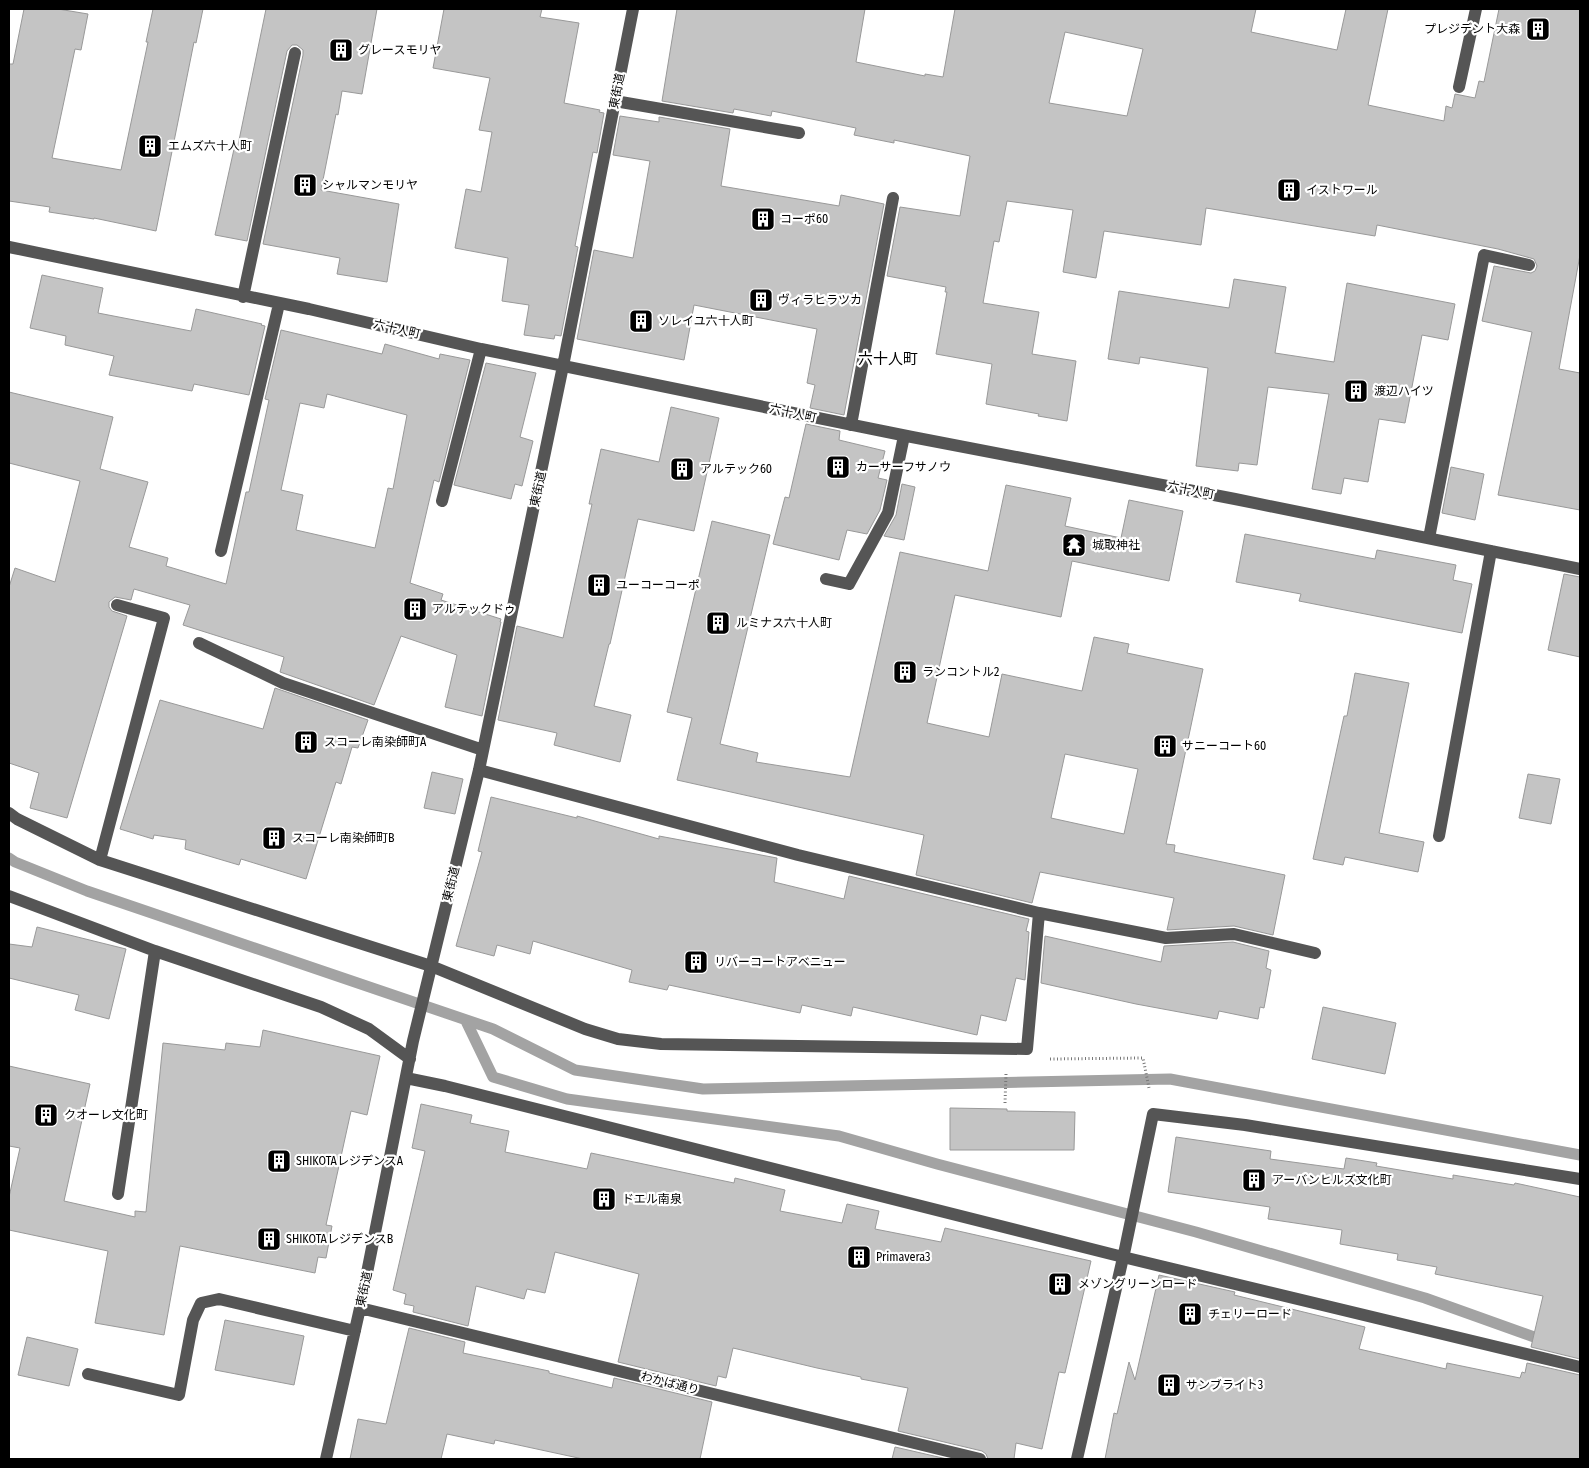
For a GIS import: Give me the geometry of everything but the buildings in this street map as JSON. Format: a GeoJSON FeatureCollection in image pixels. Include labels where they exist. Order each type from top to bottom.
{"type":"FeatureCollection","features":[{"type":"Feature","properties":{"kind":"street","name":"東街道"},"geometry":{"type":"LineString","coordinates":[[326,1459],[360,1308],[413,1042],[479,770],[563,366],[632,9]]}},
{"type":"Feature","properties":{"kind":"street"},"geometry":{"type":"LineString","coordinates":[[1459,87],[1476,9]]}},
{"type":"Feature","properties":{"kind":"street"},"geometry":{"type":"LineString","coordinates":[[243,297],[295,54]]}},
{"type":"Feature","properties":{"kind":"street"},"geometry":{"type":"LineString","coordinates":[[615,101],[799,133]]}},
{"type":"Feature","properties":{"kind":"street"},"geometry":{"type":"LineString","coordinates":[[851,425],[893,198]]}},
{"type":"Feature","properties":{"kind":"street","name":"六十人町"},"geometry":{"type":"LineString","coordinates":[[9,247],[563,366],[904,436],[1235,499],[1580,570]]}},
{"type":"Feature","properties":{"kind":"street"},"geometry":{"type":"LineString","coordinates":[[1429,538],[1484,255],[1529,265]]}},
{"type":"Feature","properties":{"kind":"street"},"geometry":{"type":"LineString","coordinates":[[221,551],[280,304]]}},
{"type":"Feature","properties":{"kind":"street"},"geometry":{"type":"LineString","coordinates":[[442,500],[481,348]]}},
{"type":"Feature","properties":{"kind":"street"},"geometry":{"type":"LineString","coordinates":[[826,579],[849,584],[888,513],[904,436]]}},
{"type":"Feature","properties":{"kind":"street"},"geometry":{"type":"LineString","coordinates":[[1438,836],[1491,551]]}},
{"type":"Feature","properties":{"kind":"street"},"geometry":{"type":"LineString","coordinates":[[100,860],[164,618],[117,604]]}},
{"type":"Feature","properties":{"kind":"street"},"geometry":{"type":"LineString","coordinates":[[199,643],[283,683],[483,750]]}},
{"type":"Feature","properties":{"kind":"street"},"geometry":{"type":"LineString","coordinates":[[479,770],[798,856],[1039,914],[1166,938],[1234,934],[1315,953]]}},
{"type":"Feature","properties":{"kind":"street"},"geometry":{"type":"LineString","coordinates":[[9,813],[17,819],[100,860],[429,972],[585,1029],[618,1039],[661,1044],[1027,1049],[1039,914]]}},
{"type":"Feature","properties":{"kind":"street"},"geometry":{"type":"LineString","coordinates":[[9,896],[155,951],[321,1007],[369,1029],[410,1058]]}},
{"type":"Feature","properties":{"kind":"street"},"geometry":{"type":"LineString","coordinates":[[118,1194],[155,951]]}},
{"type":"Feature","properties":{"kind":"street"},"geometry":{"type":"LineString","coordinates":[[406,1078],[1123,1257],[1580,1367]]}},
{"type":"Feature","properties":{"kind":"street"},"geometry":{"type":"LineString","coordinates":[[1077,1459],[1129,1230],[1153,1114],[1245,1125],[1580,1179]]}},
{"type":"Feature","properties":{"kind":"street"},"geometry":{"type":"LineString","coordinates":[[88,1374],[178,1394],[193,1320],[201,1303],[219,1299],[354,1331]]}},
{"type":"Feature","properties":{"kind":"street","name":"わかば通り"},"geometry":{"type":"LineString","coordinates":[[360,1308],[980,1459]]}},
{"type":"Feature","properties":{"kind":"path"},"geometry":{"type":"LineString","coordinates":[[1027,1049],[1030,1060],[1143,1058],[1149,1089]]}},
{"type":"Feature","properties":{"kind":"path"},"geometry":{"type":"LineString","coordinates":[[1005,1103],[1006,1070]]}},
{"type":"Feature","properties":{"kind":"waterway"},"geometry":{"type":"LineString","coordinates":[[9,858],[87,891],[493,1029],[575,1070],[703,1089],[1170,1079],[1580,1155]]}},
{"type":"Feature","properties":{"kind":"waterway"},"geometry":{"type":"LineString","coordinates":[[466,1021],[493,1077],[567,1099],[839,1136],[937,1164],[1196,1232],[1425,1298],[1548,1342]]}},
{"type":"Feature","properties":{"kind":"place","name":"プレジデント大森"},"geometry":{"type":"Point","coordinates":[1538,29]}},
{"type":"Feature","properties":{"kind":"place","name":"グレースモリヤ"},"geometry":{"type":"Point","coordinates":[341,50]}},
{"type":"Feature","properties":{"kind":"place","name":"エムズ六十人町"},"geometry":{"type":"Point","coordinates":[150,146]}},
{"type":"Feature","properties":{"kind":"place","name":"シャルマンモリヤ"},"geometry":{"type":"Point","coordinates":[305,185]}},
{"type":"Feature","properties":{"kind":"place","name":"イストワール"},"geometry":{"type":"Point","coordinates":[1289,190]}},
{"type":"Feature","properties":{"kind":"place","name":"コーポ60"},"geometry":{"type":"Point","coordinates":[763,219]}},
{"type":"Feature","properties":{"kind":"place","name":"ヴィラヒラツカ"},"geometry":{"type":"Point","coordinates":[761,300]}},
{"type":"Feature","properties":{"kind":"place","name":"ソレイユ六十人町"},"geometry":{"type":"Point","coordinates":[641,321]}},
{"type":"Feature","properties":{"kind":"place","name":"渡辺ハイツ"},"geometry":{"type":"Point","coordinates":[1356,391]}},
{"type":"Feature","properties":{"kind":"place","name":"カーサーフサノウ"},"geometry":{"type":"Point","coordinates":[838,467]}},
{"type":"Feature","properties":{"kind":"place","name":"アルテック60"},"geometry":{"type":"Point","coordinates":[682,469]}},
{"type":"Feature","properties":{"kind":"place","name":"城取神社"},"geometry":{"type":"Point","coordinates":[1074,545]}},
{"type":"Feature","properties":{"kind":"place","name":"ユーコーコーポ"},"geometry":{"type":"Point","coordinates":[599,585]}},
{"type":"Feature","properties":{"kind":"place","name":"アルテックドゥ"},"geometry":{"type":"Point","coordinates":[415,609]}},
{"type":"Feature","properties":{"kind":"place","name":"ルミナス六十人町"},"geometry":{"type":"Point","coordinates":[718,623]}},
{"type":"Feature","properties":{"kind":"place","name":"ランコントル2"},"geometry":{"type":"Point","coordinates":[905,672]}},
{"type":"Feature","properties":{"kind":"place","name":"スコーレ南染師町A"},"geometry":{"type":"Point","coordinates":[306,742]}},
{"type":"Feature","properties":{"kind":"place","name":"サニーコート60"},"geometry":{"type":"Point","coordinates":[1165,746]}},
{"type":"Feature","properties":{"kind":"place","name":"スコーレ南染師町B"},"geometry":{"type":"Point","coordinates":[274,838]}},
{"type":"Feature","properties":{"kind":"place","name":"リバーコートアベニュー"},"geometry":{"type":"Point","coordinates":[696,962]}},
{"type":"Feature","properties":{"kind":"place","name":"クオーレ文化町"},"geometry":{"type":"Point","coordinates":[46,1115]}},
{"type":"Feature","properties":{"kind":"place","name":"SHIKOTAレジデンスA"},"geometry":{"type":"Point","coordinates":[279,1161]}},
{"type":"Feature","properties":{"kind":"place","name":"アーバンヒルズ文化町"},"geometry":{"type":"Point","coordinates":[1254,1180]}},
{"type":"Feature","properties":{"kind":"place","name":"ドエル南泉"},"geometry":{"type":"Point","coordinates":[604,1199]}},
{"type":"Feature","properties":{"kind":"place","name":"SHIKOTAレジデンスB"},"geometry":{"type":"Point","coordinates":[269,1239]}},
{"type":"Feature","properties":{"kind":"place","name":"Primavera3"},"geometry":{"type":"Point","coordinates":[859,1257]}},
{"type":"Feature","properties":{"kind":"place","name":"メゾングリーンロード"},"geometry":{"type":"Point","coordinates":[1060,1284]}},
{"type":"Feature","properties":{"kind":"place","name":"チェリーロード"},"geometry":{"type":"Point","coordinates":[1190,1314]}},
{"type":"Feature","properties":{"kind":"place","name":"サンブライト3"},"geometry":{"type":"Point","coordinates":[1169,1385]}},
{"type":"Feature","properties":{"kind":"district","name":"六十人町"},"geometry":{"type":"Point","coordinates":[888,359]}}]}
